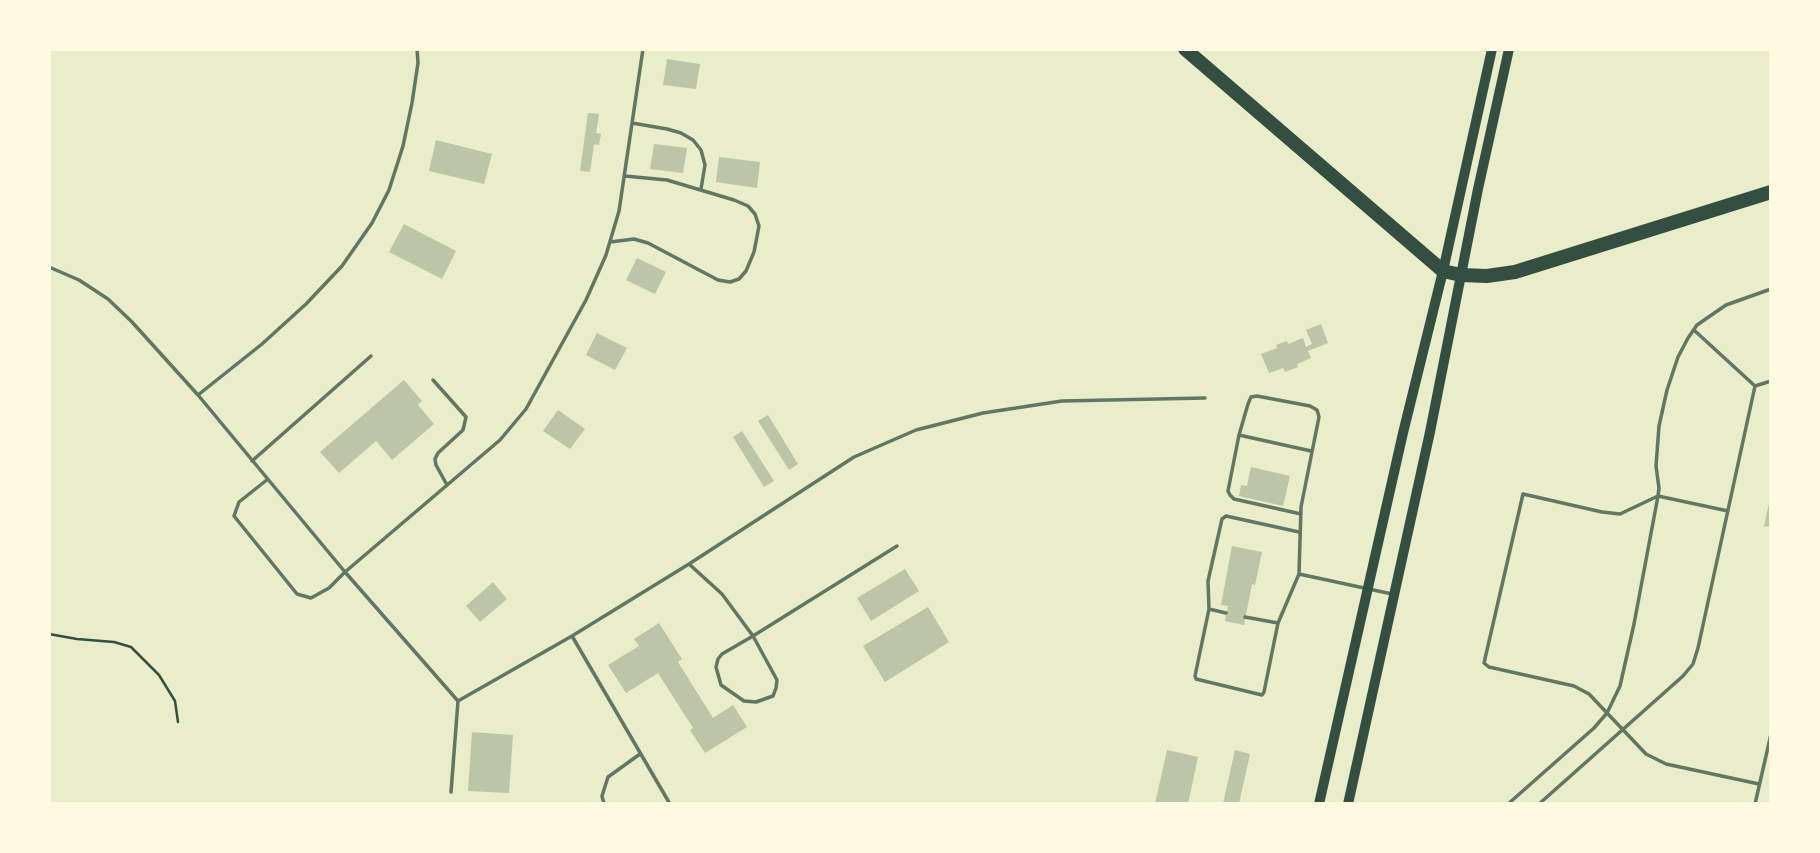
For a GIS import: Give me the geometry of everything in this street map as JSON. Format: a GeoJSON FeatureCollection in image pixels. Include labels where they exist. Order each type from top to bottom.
{"type":"FeatureCollection","features":[{"type":"Feature","properties":{"kind":"highway"},"geometry":{"type":"LineString","coordinates":[[1185,49],[1443,271],[1487,276],[1515,272],[1771,192]]}},
{"type":"Feature","properties":{"kind":"main road"},"geometry":{"type":"LineString","coordinates":[[1319,804],[1492,49]]}},
{"type":"Feature","properties":{"kind":"main road"},"geometry":{"type":"LineString","coordinates":[[1348,804],[1430,432],[1509,49]]}},
{"type":"Feature","properties":{"kind":"lane"},"geometry":{"type":"LineString","coordinates":[[198,395],[262,344],[306,304],[342,266],[372,223],[389,190],[403,146],[418,63],[417,49]]}},
{"type":"Feature","properties":{"kind":"lane"},"geometry":{"type":"LineString","coordinates":[[268,479],[239,502],[234,516],[297,594],[311,598],[329,587],[500,440],[526,409],[586,300],[606,256],[619,211],[643,49]]}},
{"type":"Feature","properties":{"kind":"lane"},"geometry":{"type":"LineString","coordinates":[[632,123],[667,129],[693,140],[701,150],[705,165],[701,189]]}},
{"type":"Feature","properties":{"kind":"lane"},"geometry":{"type":"LineString","coordinates":[[610,242],[634,239],[648,243],[718,280],[730,282],[739,279],[746,271],[754,253],[759,226],[755,214],[748,206],[667,180],[625,176]]}},
{"type":"Feature","properties":{"kind":"lane"},"geometry":{"type":"LineString","coordinates":[[49,267],[79,280],[108,299],[132,323],[198,395],[345,572],[458,701],[451,792]]}},
{"type":"Feature","properties":{"kind":"lane"},"geometry":{"type":"LineString","coordinates":[[1508,804],[1594,728],[1607,713],[1620,686],[1658,496],[1656,466],[1659,426],[1678,357],[1698,325],[1726,305],[1771,289]]}},
{"type":"Feature","properties":{"kind":"lane"},"geometry":{"type":"LineString","coordinates":[[1694,330],[1755,386]]}},
{"type":"Feature","properties":{"kind":"lane"},"geometry":{"type":"LineString","coordinates":[[252,461],[371,356]]}},
{"type":"Feature","properties":{"kind":"lane"},"geometry":{"type":"LineString","coordinates":[[433,380],[466,417],[463,430],[435,459],[447,485]]}},
{"type":"Feature","properties":{"kind":"lane"},"geometry":{"type":"LineString","coordinates":[[1755,386],[1771,381]]}},
{"type":"Feature","properties":{"kind":"lane"},"geometry":{"type":"LineString","coordinates":[[1539,804],[1683,676],[1693,664],[1755,386]]}},
{"type":"Feature","properties":{"kind":"lane"},"geometry":{"type":"LineString","coordinates":[[1299,532],[1224,517],[1208,582],[1209,609],[1196,679],[1262,695],[1266,689],[1278,623],[1299,574],[1301,514],[1319,417],[1317,410],[1310,406],[1251,397],[1228,491],[1234,499],[1301,514]]}},
{"type":"Feature","properties":{"kind":"lane"},"geometry":{"type":"LineString","coordinates":[[458,701],[572,636],[689,564],[854,457],[916,429],[983,413],[1062,401],[1205,398]]}},
{"type":"Feature","properties":{"kind":"lane"},"geometry":{"type":"LineString","coordinates":[[1240,435],[1311,451]]}},
{"type":"Feature","properties":{"kind":"lane"},"geometry":{"type":"LineString","coordinates":[[1728,511],[1658,496],[1620,514],[1523,494],[1484,663],[1489,667],[1574,686],[1589,694],[1646,754],[1666,764],[1759,785]]}},
{"type":"Feature","properties":{"kind":"lane"},"geometry":{"type":"LineString","coordinates":[[689,564],[722,594],[753,636],[776,680],[773,696],[756,702],[744,701],[721,685],[716,667],[722,654],[753,636],[897,546]]}},
{"type":"Feature","properties":{"kind":"lane"},"geometry":{"type":"LineString","coordinates":[[1299,574],[1394,594]]}},
{"type":"Feature","properties":{"kind":"lane"},"geometry":{"type":"LineString","coordinates":[[1209,609],[1226,613]]}},
{"type":"Feature","properties":{"kind":"lane"},"geometry":{"type":"LineString","coordinates":[[1245,617],[1278,623]]}},
{"type":"Feature","properties":{"kind":"lane"},"geometry":{"type":"LineString","coordinates":[[572,636],[670,804]]}},
{"type":"Feature","properties":{"kind":"lane"},"geometry":{"type":"LineString","coordinates":[[1755,804],[1771,734]]}},
{"type":"Feature","properties":{"kind":"lane"},"geometry":{"type":"LineString","coordinates":[[604,804],[603,796],[608,777],[640,754]]}},
{"type":"Feature","properties":{"kind":"path"},"geometry":{"type":"LineString","coordinates":[[49,634],[114,642],[131,648],[159,675],[174,701],[178,722]]}},
{"type":"Feature","properties":{"kind":"building"},"geometry":{"type":"Polygon","coordinates":[[[667,59],[700,64],[696,89],[663,85],[667,59]]]}},
{"type":"Feature","properties":{"kind":"building"},"geometry":{"type":"Polygon","coordinates":[[[588,113],[599,114],[596,133],[601,134],[599,145],[594,144],[590,172],[580,171],[588,113]]]}},
{"type":"Feature","properties":{"kind":"building"},"geometry":{"type":"Polygon","coordinates":[[[436,140],[492,154],[484,184],[429,171],[436,140]]]}},
{"type":"Feature","properties":{"kind":"building"},"geometry":{"type":"Polygon","coordinates":[[[654,144],[687,148],[683,173],[650,169],[654,144]]]}},
{"type":"Feature","properties":{"kind":"building"},"geometry":{"type":"Polygon","coordinates":[[[719,157],[760,162],[757,188],[716,182],[719,157]]]}},
{"type":"Feature","properties":{"kind":"building"},"geometry":{"type":"Polygon","coordinates":[[[404,224],[456,251],[442,279],[389,252],[404,224]]]}},
{"type":"Feature","properties":{"kind":"building"},"geometry":{"type":"Polygon","coordinates":[[[637,258],[666,272],[655,294],[626,280],[637,258]]]}},
{"type":"Feature","properties":{"kind":"building"},"geometry":{"type":"Polygon","coordinates":[[[1321,324],[1328,343],[1308,351],[1311,358],[1297,364],[1298,367],[1285,372],[1283,368],[1269,373],[1261,354],[1287,341],[1288,344],[1303,338],[1306,347],[1312,344],[1306,330],[1321,324]]]}},
{"type":"Feature","properties":{"kind":"building"},"geometry":{"type":"Polygon","coordinates":[[[597,333],[627,348],[615,370],[586,355],[597,333]]]}},
{"type":"Feature","properties":{"kind":"building"},"geometry":{"type":"Polygon","coordinates":[[[404,380],[422,401],[418,405],[434,424],[392,460],[376,441],[339,473],[320,452],[404,380]]]}},
{"type":"Feature","properties":{"kind":"building"},"geometry":{"type":"Polygon","coordinates":[[[558,410],[585,429],[570,449],[543,431],[558,410]]]}},
{"type":"Feature","properties":{"kind":"building"},"geometry":{"type":"Polygon","coordinates":[[[768,415],[798,464],[789,470],[758,421],[768,415]]]}},
{"type":"Feature","properties":{"kind":"building"},"geometry":{"type":"Polygon","coordinates":[[[742,431],[774,481],[764,487],[733,437],[742,431]]]}},
{"type":"Feature","properties":{"kind":"building"},"geometry":{"type":"Polygon","coordinates":[[[1251,467],[1290,476],[1283,506],[1239,496],[1241,485],[1247,486],[1251,467]]]}},
{"type":"Feature","properties":{"kind":"building"},"geometry":{"type":"Polygon","coordinates":[[[1771,499],[1771,527],[1764,526],[1771,499]]]}},
{"type":"Feature","properties":{"kind":"building"},"geometry":{"type":"Polygon","coordinates":[[[1232,546],[1262,552],[1244,625],[1225,621],[1228,606],[1221,605],[1232,546]]]}},
{"type":"Feature","properties":{"kind":"building"},"geometry":{"type":"Polygon","coordinates":[[[905,569],[919,591],[871,621],[857,598],[905,569]]]}},
{"type":"Feature","properties":{"kind":"building"},"geometry":{"type":"Polygon","coordinates":[[[493,582],[507,599],[480,622],[466,606],[493,582]]]}},
{"type":"Feature","properties":{"kind":"building"},"geometry":{"type":"Polygon","coordinates":[[[928,607],[949,642],[885,682],[863,646],[928,607]]]}},
{"type":"Feature","properties":{"kind":"building"},"geometry":{"type":"Polygon","coordinates":[[[659,623],[682,659],[678,662],[713,718],[733,705],[747,727],[705,753],[690,730],[693,728],[658,673],[626,693],[608,665],[639,646],[634,639],[659,623]]]}},
{"type":"Feature","properties":{"kind":"building"},"geometry":{"type":"Polygon","coordinates":[[[472,732],[513,735],[509,793],[468,791],[472,732]]]}},
{"type":"Feature","properties":{"kind":"building"},"geometry":{"type":"Polygon","coordinates":[[[1167,750],[1198,757],[1188,804],[1155,804],[1167,750]]]}},
{"type":"Feature","properties":{"kind":"building"},"geometry":{"type":"Polygon","coordinates":[[[1235,750],[1250,754],[1239,804],[1223,804],[1235,750]]]}}]}
